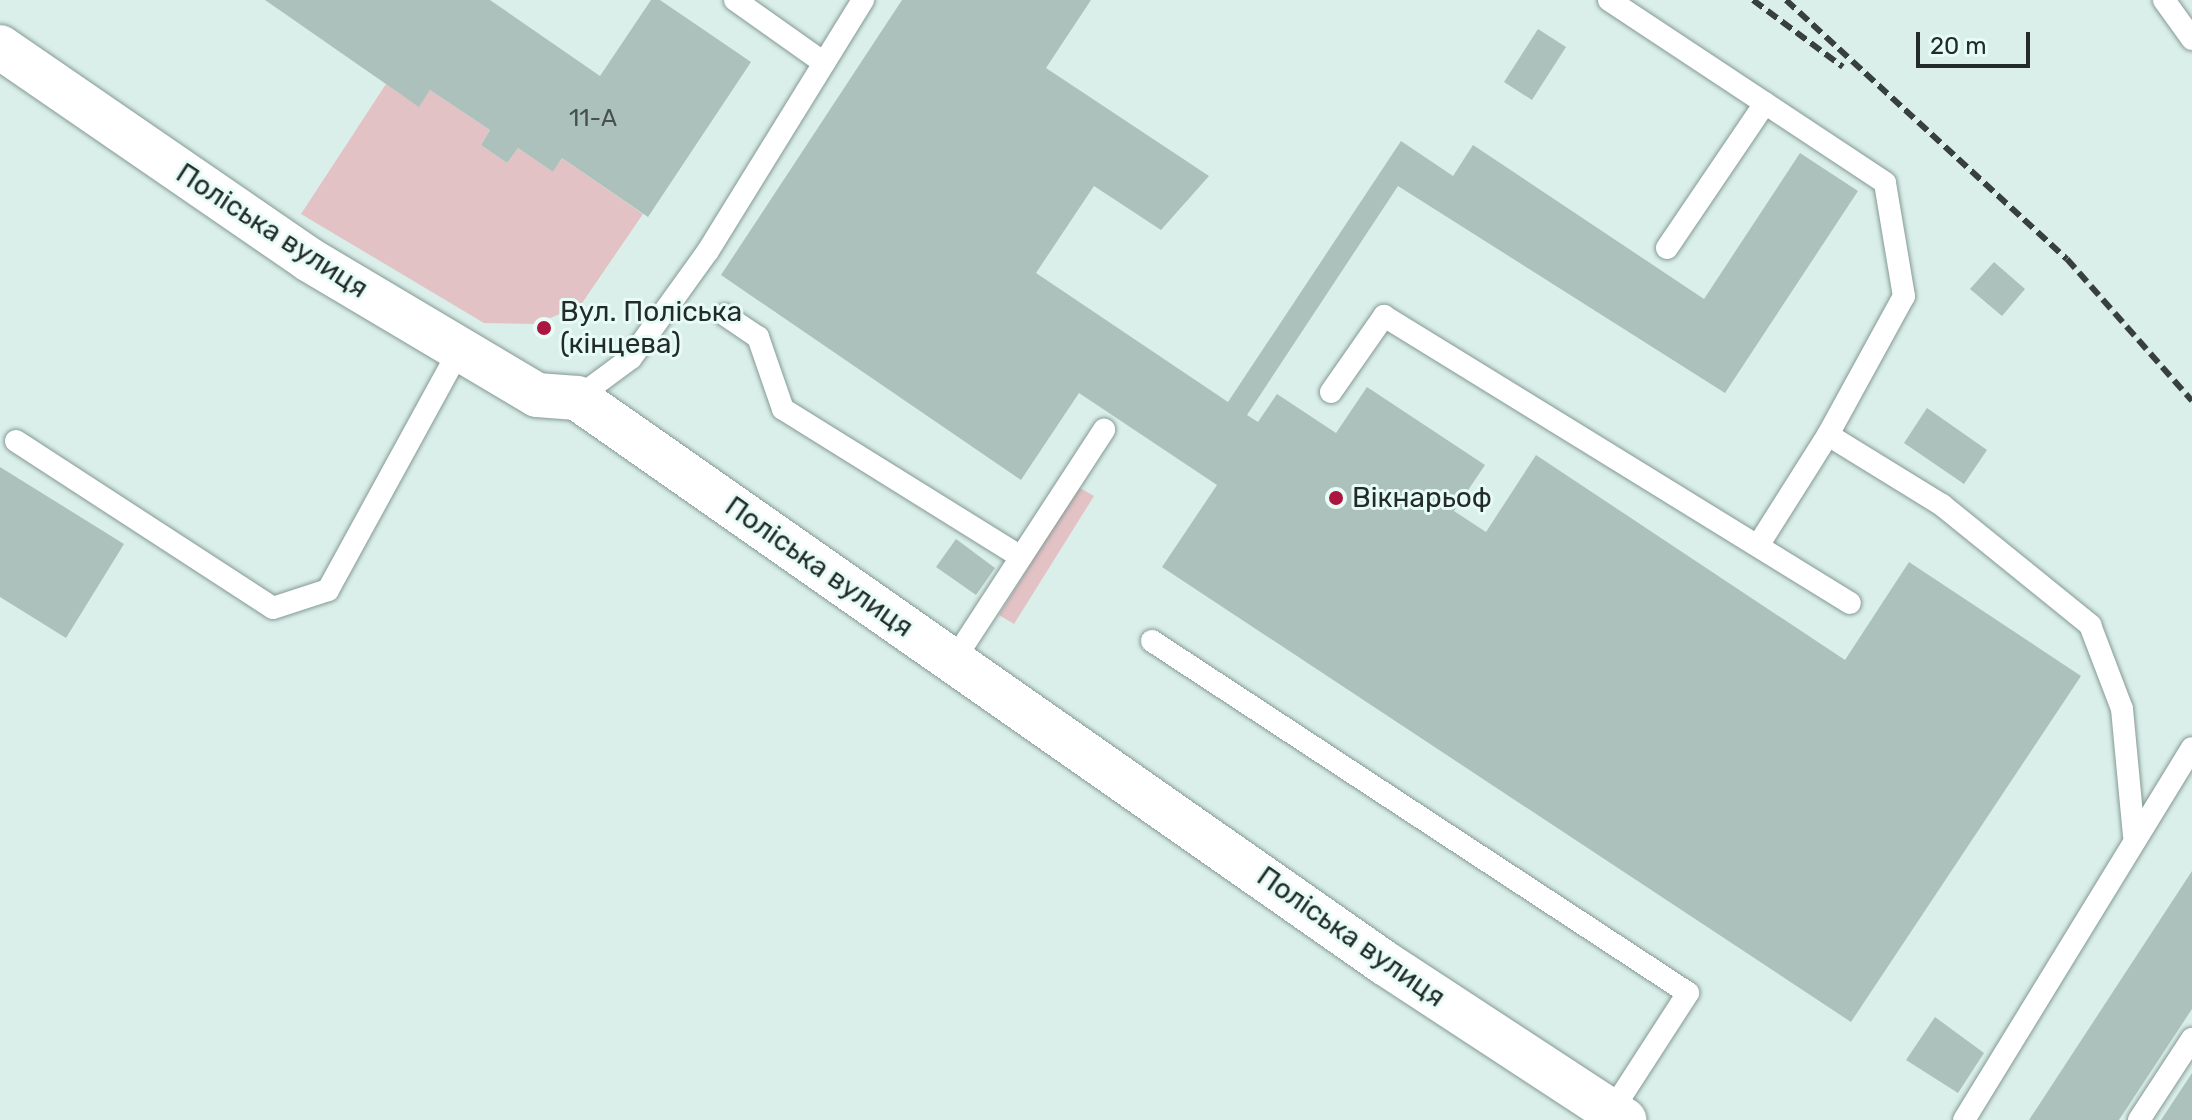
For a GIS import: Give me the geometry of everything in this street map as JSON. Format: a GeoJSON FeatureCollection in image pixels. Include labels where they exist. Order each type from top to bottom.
{"type":"FeatureCollection","features":[{"type":"Feature","properties":{"kind":"street","name":"Поліська вулиця"},"geometry":{"type":"LineString","coordinates":[[0,47],[308,259],[537,395],[577,398],[1617,1116]]}},
{"type":"Feature","properties":{"kind":"lane"},"geometry":{"type":"LineString","coordinates":[[735,0],[824,63]]}},
{"type":"Feature","properties":{"kind":"lane"},"geometry":{"type":"LineString","coordinates":[[577,398],[631,358],[863,0]]}},
{"type":"Feature","properties":{"kind":"lane"},"geometry":{"type":"LineString","coordinates":[[1609,0],[1885,183],[1904,296],[1828,435],[1759,544]]}},
{"type":"Feature","properties":{"kind":"lane"},"geometry":{"type":"LineString","coordinates":[[2164,0],[2192,39]]}},
{"type":"Feature","properties":{"kind":"lane"},"geometry":{"type":"LineString","coordinates":[[1667,248],[1765,103]]}},
{"type":"Feature","properties":{"kind":"lane"},"geometry":{"type":"LineString","coordinates":[[725,315],[758,337],[783,409],[1021,557]]}},
{"type":"Feature","properties":{"kind":"lane"},"geometry":{"type":"LineString","coordinates":[[1331,392],[1384,316],[1759,544],[1850,603]]}},
{"type":"Feature","properties":{"kind":"lane"},"geometry":{"type":"LineString","coordinates":[[16,441],[273,608],[328,590],[460,349]]}},
{"type":"Feature","properties":{"kind":"lane"},"geometry":{"type":"LineString","coordinates":[[954,660],[1104,430]]}},
{"type":"Feature","properties":{"kind":"lane"},"geometry":{"type":"LineString","coordinates":[[1828,435],[1942,505],[2090,625],[2122,709],[2134,835]]}},
{"type":"Feature","properties":{"kind":"lane"},"geometry":{"type":"LineString","coordinates":[[1152,641],[1688,993],[1617,1116]]}},
{"type":"Feature","properties":{"kind":"lane"},"geometry":{"type":"LineString","coordinates":[[1964,1120],[2134,835],[2192,748]]}},
{"type":"Feature","properties":{"kind":"lane"},"geometry":{"type":"LineString","coordinates":[[2139,1120],[2192,1039]]}},
{"type":"Feature","properties":{"kind":"shaded area"},"geometry":{"type":"Polygon","coordinates":[[[386,84],[419,106],[430,90],[490,130],[481,145],[507,163],[518,148],[553,172],[562,158],[643,214],[580,306],[535,324],[484,323],[301,214],[386,84]]]}},
{"type":"Feature","properties":{"kind":"shaded area"},"geometry":{"type":"Polygon","coordinates":[[[1078,487],[1094,496],[1014,624],[999,615],[1078,487]]]}},
{"type":"Feature","properties":{"kind":"building"},"geometry":{"type":"Polygon","coordinates":[[[265,0],[490,0],[600,76],[651,0],[660,0],[751,62],[648,217],[562,158],[553,172],[518,148],[507,163],[481,145],[490,130],[430,90],[419,107],[265,0]]]}},
{"type":"Feature","properties":{"kind":"building","name":"Вікнарьоф"},"geometry":{"type":"Polygon","coordinates":[[[902,0],[1091,0],[1046,68],[1209,176],[1161,230],[1094,186],[1036,273],[1228,402],[1401,141],[1453,176],[1473,145],[1704,299],[1800,153],[1858,191],[1725,393],[1398,186],[1247,415],[1258,422],[1277,394],[1336,433],[1367,387],[1485,465],[1454,511],[1486,532],[1536,455],[1845,660],[1909,562],[2081,676],[1851,1022],[1162,567],[1217,485],[1079,393],[1021,480],[721,275],[902,0]]]}},
{"type":"Feature","properties":{"kind":"building"},"geometry":{"type":"Polygon","coordinates":[[[1538,29],[1566,47],[1532,100],[1504,82],[1538,29]]]}},
{"type":"Feature","properties":{"kind":"building"},"geometry":{"type":"Polygon","coordinates":[[[1994,262],[2025,289],[2002,316],[1970,289],[1994,262]]]}},
{"type":"Feature","properties":{"kind":"building"},"geometry":{"type":"Polygon","coordinates":[[[1927,408],[1987,450],[1964,484],[1904,443],[1927,408]]]}},
{"type":"Feature","properties":{"kind":"building"},"geometry":{"type":"Polygon","coordinates":[[[0,467],[124,544],[66,638],[0,597],[0,467]]]}},
{"type":"Feature","properties":{"kind":"building"},"geometry":{"type":"Polygon","coordinates":[[[956,539],[995,568],[976,595],[936,567],[956,539]]]}},
{"type":"Feature","properties":{"kind":"building"},"geometry":{"type":"Polygon","coordinates":[[[2192,871],[2192,1009],[2119,1120],[2029,1120],[2192,871]]]}},
{"type":"Feature","properties":{"kind":"building"},"geometry":{"type":"Polygon","coordinates":[[[1935,1017],[1984,1053],[1958,1093],[1906,1060],[1935,1017]]]}},
{"type":"Feature","properties":{"kind":"building"},"geometry":{"type":"Polygon","coordinates":[[[2192,1073],[2192,1120],[2161,1120],[2192,1073]]]}},
{"type":"Feature","properties":{"kind":"railway"},"geometry":{"type":"LineString","coordinates":[[1753,0],[1843,67]]}},
{"type":"Feature","properties":{"kind":"railway"},"geometry":{"type":"LineString","coordinates":[[1786,0],[2067,259],[2192,401]]}},
{"type":"Feature","properties":{"kind":"place","name":"Вул. Поліська (кінцева)"},"geometry":{"type":"Point","coordinates":[544,328]}},
{"type":"Feature","properties":{"kind":"place","name":"Вікнарьоф"},"geometry":{"type":"Point","coordinates":[1336,498]}}]}
